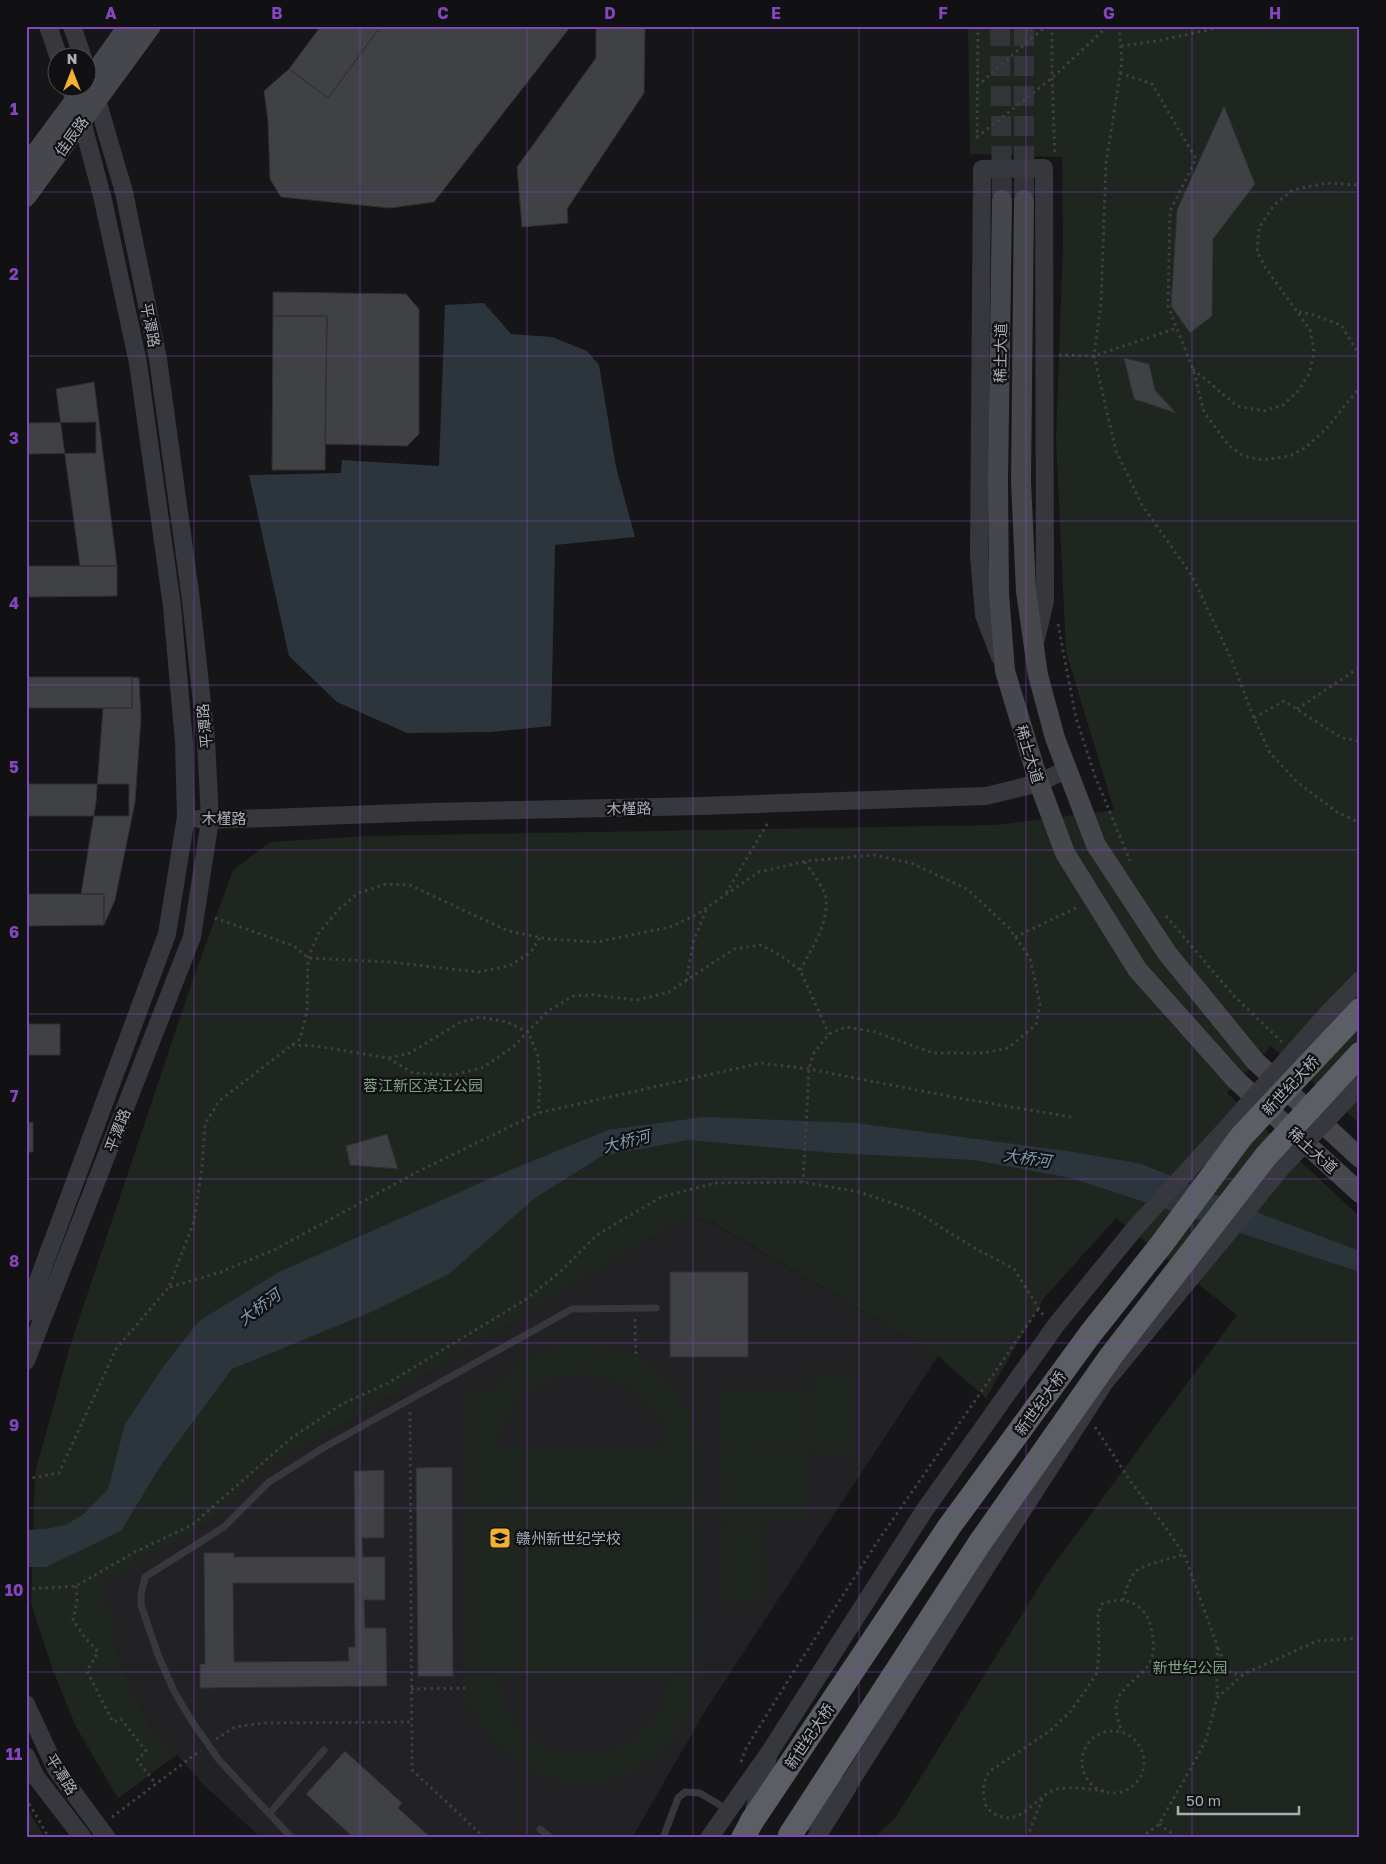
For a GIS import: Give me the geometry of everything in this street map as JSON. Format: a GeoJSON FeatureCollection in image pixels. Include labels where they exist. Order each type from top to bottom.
{"type":"FeatureCollection","features":[{"type":"Feature","properties":{"kind":"highway","name":"新世纪大桥"},"geometry":{"type":"LineString","coordinates":[[747,1829],[949,1527],[1091,1333],[1161,1245],[1241,1137],[1360,1010]]}},
{"type":"Feature","properties":{"kind":"highway","name":"新世纪大桥"},"geometry":{"type":"LineString","coordinates":[[789,1837],[979,1544],[1111,1356],[1266,1156],[1360,1054]]}},
{"type":"Feature","properties":{"kind":"main road","name":"佳辰路"},"geometry":{"type":"LineString","coordinates":[[98,69],[128,26]]}},
{"type":"Feature","properties":{"kind":"main road","name":"佳辰路"},"geometry":{"type":"LineString","coordinates":[[98,75],[151,26]]}},
{"type":"Feature","properties":{"kind":"main road","name":"佳辰路"},"geometry":{"type":"LineString","coordinates":[[26,166],[77,98]]}},
{"type":"Feature","properties":{"kind":"main road","name":"佳辰路"},"geometry":{"type":"LineString","coordinates":[[26,197],[82,121],[84,98]]}},
{"type":"Feature","properties":{"kind":"main road","name":"稀土大道"},"geometry":{"type":"LineString","coordinates":[[1002,200],[998,481],[999,594],[1004,667],[1039,783],[1065,853],[1137,969],[1236,1080],[1360,1193]]}},
{"type":"Feature","properties":{"kind":"main road","name":"稀土大道"},"geometry":{"type":"LineString","coordinates":[[1024,200],[1021,481],[1026,591],[1038,675],[1055,738],[1096,845],[1167,953],[1255,1061],[1360,1158]]}},
{"type":"Feature","properties":{"kind":"street"},"geometry":{"type":"LineString","coordinates":[[48,26],[56,48]]}},
{"type":"Feature","properties":{"kind":"street"},"geometry":{"type":"LineString","coordinates":[[72,26],[80,48]]}},
{"type":"Feature","properties":{"kind":"street","name":"平潭路"},"geometry":{"type":"LineString","coordinates":[[26,1361],[192,937],[210,820],[206,740],[191,600],[158,359],[124,192],[89,98]]}},
{"type":"Feature","properties":{"kind":"street","name":"平潭路"},"geometry":{"type":"LineString","coordinates":[[28,1305],[167,934],[186,817],[184,742],[172,606],[138,363],[103,200],[82,121]]}},
{"type":"Feature","properties":{"kind":"street"},"geometry":{"type":"LineString","coordinates":[[1004,667],[984,615],[979,555],[982,169],[1044,168],[1045,600],[1034,649]]}},
{"type":"Feature","properties":{"kind":"street","name":"木槿路"},"geometry":{"type":"LineString","coordinates":[[186,817],[210,820],[986,796],[1039,783],[1067,769]]}},
{"type":"Feature","properties":{"kind":"street"},"geometry":{"type":"LineString","coordinates":[[709,1838],[769,1753],[924,1511],[1056,1325],[1136,1227],[1328,1013],[1360,980]]}},
{"type":"Feature","properties":{"kind":"street"},"geometry":{"type":"LineString","coordinates":[[816,1838],[1105,1382],[1283,1166],[1360,1085]]}},
{"type":"Feature","properties":{"kind":"street"},"geometry":{"type":"LineString","coordinates":[[28,1305],[51,1301]]}},
{"type":"Feature","properties":{"kind":"street","name":"平潭路"},"geometry":{"type":"LineString","coordinates":[[26,1704],[56,1769],[103,1833]]}},
{"type":"Feature","properties":{"kind":"street"},"geometry":{"type":"LineString","coordinates":[[733,1838],[747,1829],[769,1753]]}},
{"type":"Feature","properties":{"kind":"street","name":"平潭路"},"geometry":{"type":"LineString","coordinates":[[26,1756],[36,1777],[83,1838]]}},
{"type":"Feature","properties":{"kind":"street"},"geometry":{"type":"LineString","coordinates":[[789,1837],[852,1781]]}},
{"type":"Feature","properties":{"kind":"lane"},"geometry":{"type":"LineString","coordinates":[[290,1837],[219,1760],[178,1698],[158,1655],[141,1606],[141,1594],[145,1577],[224,1527],[269,1482],[323,1448],[572,1309],[656,1308]]}},
{"type":"Feature","properties":{"kind":"lane"},"geometry":{"type":"LineString","coordinates":[[269,1814],[324,1750]]}},
{"type":"Feature","properties":{"kind":"lane"},"geometry":{"type":"LineString","coordinates":[[663,1838],[678,1798],[685,1792],[700,1793],[728,1810]]}},
{"type":"Feature","properties":{"kind":"lane"},"geometry":{"type":"LineString","coordinates":[[540,1829],[550,1838]]}},
{"type":"Feature","properties":{"kind":"path"},"geometry":{"type":"LineString","coordinates":[[978,26],[977,137],[1052,78],[1108,26]]}},
{"type":"Feature","properties":{"kind":"path"},"geometry":{"type":"LineString","coordinates":[[977,86],[1046,26]]}},
{"type":"Feature","properties":{"kind":"path"},"geometry":{"type":"LineString","coordinates":[[1052,26],[1055,161]]}},
{"type":"Feature","properties":{"kind":"path"},"geometry":{"type":"LineString","coordinates":[[1119,26],[1122,62],[1106,163],[1101,303],[1094,356],[1116,450],[1142,505],[1192,576],[1230,656],[1270,753],[1296,782],[1337,812],[1360,823]]}},
{"type":"Feature","properties":{"kind":"path"},"geometry":{"type":"LineString","coordinates":[[1121,46],[1157,41],[1226,26]]}},
{"type":"Feature","properties":{"kind":"path"},"geometry":{"type":"LineString","coordinates":[[1120,73],[1152,84],[1196,159],[1170,211],[1168,306],[1193,369],[1204,412],[1219,433],[1229,446],[1244,456],[1262,460],[1290,456],[1305,448],[1326,429],[1360,388]]}},
{"type":"Feature","properties":{"kind":"path"},"geometry":{"type":"LineString","coordinates":[[1193,369],[1237,406],[1264,411],[1283,405],[1298,391],[1309,374],[1314,352],[1310,330],[1265,267],[1257,251],[1259,228],[1274,206],[1293,190],[1326,183],[1360,185]]}},
{"type":"Feature","properties":{"kind":"path"},"geometry":{"type":"LineString","coordinates":[[1298,312],[1311,314],[1341,325],[1360,356]]}},
{"type":"Feature","properties":{"kind":"path"},"geometry":{"type":"LineString","coordinates":[[1053,354],[1094,356],[1177,328]]}},
{"type":"Feature","properties":{"kind":"path"},"geometry":{"type":"LineString","coordinates":[[1057,621],[1076,718],[1095,776],[1133,866]]}},
{"type":"Feature","properties":{"kind":"path"},"geometry":{"type":"LineString","coordinates":[[1297,709],[1360,667]]}},
{"type":"Feature","properties":{"kind":"path"},"geometry":{"type":"LineString","coordinates":[[1254,718],[1284,701],[1342,738],[1360,741]]}},
{"type":"Feature","properties":{"kind":"path"},"geometry":{"type":"LineString","coordinates":[[726,894],[769,821]]}},
{"type":"Feature","properties":{"kind":"path"},"geometry":{"type":"LineString","coordinates":[[26,1479],[58,1473],[116,1349],[169,1287],[194,1221],[202,1167],[205,1124],[219,1101],[300,1039],[308,1012],[308,958],[318,934],[339,909],[358,893],[386,884],[410,885],[508,931],[540,938],[597,942],[670,927],[707,907],[759,872],[804,862],[874,855],[911,863],[967,889],[1009,928],[1030,958],[1040,1004],[1036,1025],[1008,1048],[984,1053],[932,1053],[875,1032],[846,1027],[829,1034],[813,1054],[810,1069],[803,1182]]}},
{"type":"Feature","properties":{"kind":"path"},"geometry":{"type":"LineString","coordinates":[[800,970],[824,921],[826,898],[814,875],[804,862]]}},
{"type":"Feature","properties":{"kind":"path"},"geometry":{"type":"LineString","coordinates":[[1015,937],[1094,899]]}},
{"type":"Feature","properties":{"kind":"path"},"geometry":{"type":"LineString","coordinates":[[686,981],[694,940],[707,907]]}},
{"type":"Feature","properties":{"kind":"path"},"geometry":{"type":"LineString","coordinates":[[1165,915],[1234,996],[1283,1043]]}},
{"type":"Feature","properties":{"kind":"path"},"geometry":{"type":"LineString","coordinates":[[215,918],[294,946],[308,958],[388,962],[478,972],[509,966],[530,953],[540,938]]}},
{"type":"Feature","properties":{"kind":"path"},"geometry":{"type":"LineString","coordinates":[[292,1045],[316,1046],[388,1058],[413,1073],[454,1075],[484,1067],[514,1046],[548,1011],[573,996],[594,995],[636,1000],[667,994],[734,949],[760,945],[780,955],[800,970],[829,1034]]}},
{"type":"Feature","properties":{"kind":"path"},"geometry":{"type":"LineString","coordinates":[[388,1058],[410,1053],[459,1023],[480,1017],[507,1022],[528,1032],[538,1056],[540,1084],[538,1113]]}},
{"type":"Feature","properties":{"kind":"path"},"geometry":{"type":"LineString","coordinates":[[169,1287],[218,1273],[274,1250],[417,1172],[538,1113],[761,1063],[810,1069],[953,1097],[1071,1117]]}},
{"type":"Feature","properties":{"kind":"path"},"geometry":{"type":"LineString","coordinates":[[739,1766],[745,1750],[878,1541],[1039,1307],[1043,1316]]}},
{"type":"Feature","properties":{"kind":"path"},"geometry":{"type":"LineString","coordinates":[[634,1308],[636,1357]]}},
{"type":"Feature","properties":{"kind":"path"},"geometry":{"type":"LineString","coordinates":[[410,1399],[412,1770],[485,1838]]}},
{"type":"Feature","properties":{"kind":"path"},"geometry":{"type":"LineString","coordinates":[[1095,1427],[1131,1482],[1184,1554],[1226,1668],[1232,1674],[1244,1674]]}},
{"type":"Feature","properties":{"kind":"path"},"geometry":{"type":"LineString","coordinates":[[1123,1600],[1127,1586],[1136,1572],[1147,1566],[1184,1554]]}},
{"type":"Feature","properties":{"kind":"path"},"geometry":{"type":"LineString","coordinates":[[26,1589],[76,1586],[77,1601],[73,1620],[98,1652],[87,1671],[113,1722],[121,1719],[146,1752],[137,1760],[156,1784]]}},
{"type":"Feature","properties":{"kind":"path"},"geometry":{"type":"LineString","coordinates":[[1104,1791],[1092,1784],[1083,1770],[1082,1760],[1084,1751],[1088,1743],[1103,1732],[1122,1732],[1130,1736],[1141,1748],[1144,1763],[1142,1771],[1134,1784],[1126,1789],[1118,1792],[1104,1791],[1073,1787],[1055,1789],[1026,1812],[1010,1816],[998,1816],[990,1811],[985,1804],[983,1787],[985,1778],[990,1771],[1051,1730],[1070,1712],[1097,1673],[1099,1650],[1098,1615],[1102,1604],[1123,1600],[1136,1604],[1145,1612],[1151,1624],[1154,1647],[1151,1661],[1117,1702],[1116,1709],[1122,1732]]}},
{"type":"Feature","properties":{"kind":"path"},"geometry":{"type":"LineString","coordinates":[[1217,1698],[1244,1674],[1316,1641],[1360,1638]]}},
{"type":"Feature","properties":{"kind":"path"},"geometry":{"type":"LineString","coordinates":[[1141,1838],[1159,1824],[1206,1740],[1217,1698],[1217,1645]]}},
{"type":"Feature","properties":{"kind":"path"},"geometry":{"type":"LineString","coordinates":[[411,1689],[468,1688]]}},
{"type":"Feature","properties":{"kind":"path"},"geometry":{"type":"LineString","coordinates":[[103,1833],[156,1784],[235,1727],[262,1723],[411,1722]]}},
{"type":"Feature","properties":{"kind":"path"},"geometry":{"type":"LineString","coordinates":[[1031,1838],[1030,1830],[1043,1797]]}},
{"type":"Feature","properties":{"kind":"path"},"geometry":{"type":"LineString","coordinates":[[26,1798],[49,1838]]}},
{"type":"Feature","properties":{"kind":"path"},"geometry":{"type":"LineString","coordinates":[[1159,1824],[1178,1838]]}},
{"type":"Feature","properties":{"kind":"shaded area","name":"赣州新世纪学校"},"geometry":{"type":"Polygon","coordinates":[[[687,1217],[711,1222],[938,1356],[705,1711],[632,1838],[261,1838],[204,1785],[153,1728],[130,1687],[116,1643],[103,1582],[208,1524],[275,1462],[348,1422],[687,1217]]]}},
{"type":"Feature","properties":{"kind":"green space","name":"蓉江新区滨江公园"},"geometry":{"type":"Polygon","coordinates":[[[968,26],[1360,26],[1360,1124],[1271,1046],[1227,1093],[1360,1217],[1360,1838],[874,1838],[896,1817],[1047,1574],[1237,1315],[1116,1218],[1044,1298],[986,1398],[938,1356],[712,1222],[687,1217],[348,1422],[275,1462],[208,1524],[104,1582],[116,1643],[130,1687],[153,1728],[177,1755],[118,1798],[76,1727],[51,1665],[31,1603],[35,1473],[70,1346],[193,979],[233,870],[270,842],[366,836],[996,825],[1114,810],[1066,652],[1056,440],[1063,244],[1062,157],[970,154],[968,26]]]}},
{"type":"Feature","properties":{"kind":"green space"},"geometry":{"type":"Polygon","coordinates":[[[573,1343],[614,1349],[639,1359],[662,1374],[671,1384],[694,1424],[699,1455],[697,1685],[693,1703],[686,1721],[676,1737],[663,1751],[631,1773],[594,1783],[558,1780],[540,1774],[523,1765],[507,1754],[494,1741],[483,1727],[475,1710],[467,1710],[467,1389],[491,1389],[518,1365],[538,1353],[573,1343]],[[582,1373],[552,1380],[538,1386],[526,1395],[515,1405],[507,1418],[497,1447],[668,1446],[657,1416],[638,1394],[613,1380],[582,1373]],[[498,1676],[503,1698],[512,1718],[521,1729],[535,1740],[552,1749],[587,1755],[605,1752],[622,1746],[637,1736],[657,1713],[669,1677],[498,1676]]]}},
{"type":"Feature","properties":{"kind":"green space"},"geometry":{"type":"Polygon","coordinates":[[[811,1374],[854,1374],[854,1454],[812,1454],[811,1374]]]}},
{"type":"Feature","properties":{"kind":"green space"},"geometry":{"type":"Polygon","coordinates":[[[721,1390],[809,1390],[809,1453],[721,1454],[721,1390]]]}},
{"type":"Feature","properties":{"kind":"green space"},"geometry":{"type":"Polygon","coordinates":[[[721,1455],[809,1455],[809,1519],[722,1519],[721,1455]]]}},
{"type":"Feature","properties":{"kind":"green space"},"geometry":{"type":"Polygon","coordinates":[[[722,1522],[764,1522],[765,1603],[723,1603],[722,1522]]]}},
{"type":"Feature","properties":{"kind":"green space"},"geometry":{"type":"Polygon","coordinates":[[[26,1806],[45,1838],[26,1838],[26,1806]]]}},
{"type":"Feature","properties":{"kind":"water"},"geometry":{"type":"Polygon","coordinates":[[[484,303],[511,334],[552,337],[587,351],[599,365],[616,467],[635,537],[555,545],[551,726],[490,732],[407,733],[337,702],[289,656],[249,475],[341,473],[342,460],[439,466],[445,305],[484,303]]]}},
{"type":"Feature","properties":{"kind":"water","name":"大桥河"},"geometry":{"type":"Polygon","coordinates":[[[704,1117],[856,1123],[1074,1152],[1142,1164],[1269,1217],[1360,1251],[1360,1272],[1071,1178],[974,1160],[835,1153],[689,1140],[602,1156],[535,1198],[449,1274],[371,1312],[232,1369],[161,1465],[121,1531],[46,1567],[26,1567],[26,1530],[66,1525],[85,1513],[108,1489],[125,1424],[163,1367],[199,1321],[279,1272],[503,1173],[608,1130],[704,1117]]]}},
{"type":"Feature","properties":{"kind":"building"},"geometry":{"type":"Polygon","coordinates":[[[321,26],[381,26],[328,98],[289,69],[321,26]]]}},
{"type":"Feature","properties":{"kind":"building"},"geometry":{"type":"Polygon","coordinates":[[[381,26],[571,26],[434,202],[390,208],[281,197],[270,179],[268,121],[264,91],[289,69],[328,98],[381,26]]]}},
{"type":"Feature","properties":{"kind":"building"},"geometry":{"type":"Polygon","coordinates":[[[596,26],[645,26],[644,93],[567,209],[568,223],[522,227],[517,167],[596,58],[596,26]]]}},
{"type":"Feature","properties":{"kind":"building"},"geometry":{"type":"Polygon","coordinates":[[[1224,106],[1255,184],[1213,239],[1212,316],[1190,333],[1171,306],[1177,210],[1224,106]]]}},
{"type":"Feature","properties":{"kind":"building"},"geometry":{"type":"Polygon","coordinates":[[[273,292],[406,294],[419,309],[419,434],[407,446],[325,444],[327,316],[273,316],[273,292]]]}},
{"type":"Feature","properties":{"kind":"building"},"geometry":{"type":"Polygon","coordinates":[[[273,316],[327,316],[325,470],[272,470],[273,316]]]}},
{"type":"Feature","properties":{"kind":"building"},"geometry":{"type":"Polygon","coordinates":[[[1124,358],[1149,364],[1155,390],[1176,413],[1134,399],[1124,358]]]}},
{"type":"Feature","properties":{"kind":"building"},"geometry":{"type":"Polygon","coordinates":[[[94,382],[117,566],[80,566],[56,389],[94,382]]]}},
{"type":"Feature","properties":{"kind":"building"},"geometry":{"type":"Polygon","coordinates":[[[96,422],[96,453],[26,454],[26,423],[96,422]]]}},
{"type":"Feature","properties":{"kind":"building"},"geometry":{"type":"Polygon","coordinates":[[[26,566],[117,566],[117,596],[26,597],[26,566]]]}},
{"type":"Feature","properties":{"kind":"building"},"geometry":{"type":"Polygon","coordinates":[[[26,677],[132,677],[132,708],[26,708],[26,677]]]}},
{"type":"Feature","properties":{"kind":"building"},"geometry":{"type":"Polygon","coordinates":[[[132,677],[139,678],[141,718],[135,802],[115,900],[104,925],[104,894],[81,894],[96,802],[103,708],[132,708],[132,677]]]}},
{"type":"Feature","properties":{"kind":"building"},"geometry":{"type":"Polygon","coordinates":[[[26,784],[129,784],[129,816],[26,816],[26,784]]]}},
{"type":"Feature","properties":{"kind":"building"},"geometry":{"type":"Polygon","coordinates":[[[26,894],[104,894],[104,925],[26,926],[26,894]]]}},
{"type":"Feature","properties":{"kind":"building"},"geometry":{"type":"Polygon","coordinates":[[[26,1024],[60,1024],[60,1055],[26,1055],[26,1024]]]}},
{"type":"Feature","properties":{"kind":"building"},"geometry":{"type":"Polygon","coordinates":[[[33,1122],[33,1152],[26,1152],[26,1123],[33,1122]]]}},
{"type":"Feature","properties":{"kind":"building"},"geometry":{"type":"Polygon","coordinates":[[[387,1134],[398,1169],[350,1165],[346,1146],[387,1134]]]}},
{"type":"Feature","properties":{"kind":"building"},"geometry":{"type":"Polygon","coordinates":[[[670,1272],[748,1272],[748,1357],[670,1357],[670,1272]]]}},
{"type":"Feature","properties":{"kind":"building"},"geometry":{"type":"Polygon","coordinates":[[[452,1467],[453,1676],[418,1676],[416,1468],[452,1467]]]}},
{"type":"Feature","properties":{"kind":"building"},"geometry":{"type":"Polygon","coordinates":[[[384,1470],[384,1538],[362,1538],[363,1557],[385,1557],[385,1600],[364,1600],[365,1628],[386,1628],[387,1686],[200,1688],[200,1664],[205,1664],[204,1553],[234,1553],[234,1557],[355,1557],[354,1471],[384,1470]],[[233,1583],[234,1662],[349,1661],[348,1647],[355,1647],[354,1583],[233,1583]]]}},
{"type":"Feature","properties":{"kind":"building"},"geometry":{"type":"Polygon","coordinates":[[[345,1751],[402,1803],[398,1808],[431,1838],[354,1838],[306,1794],[345,1751]]]}},
{"type":"Feature","properties":{"kind":"tunnel"},"geometry":{"type":"LineString","coordinates":[[1000,26],[1002,200]]}},
{"type":"Feature","properties":{"kind":"tunnel"},"geometry":{"type":"LineString","coordinates":[[1024,26],[1024,200]]}},
{"type":"Feature","properties":{"kind":"place","name":"赣州新世纪学校"},"geometry":{"type":"Point","coordinates":[500,1538]}},
{"type":"Feature","properties":{"kind":"park label","name":"新世纪公园"},"geometry":{"type":"Point","coordinates":[1190,1667]}}]}
